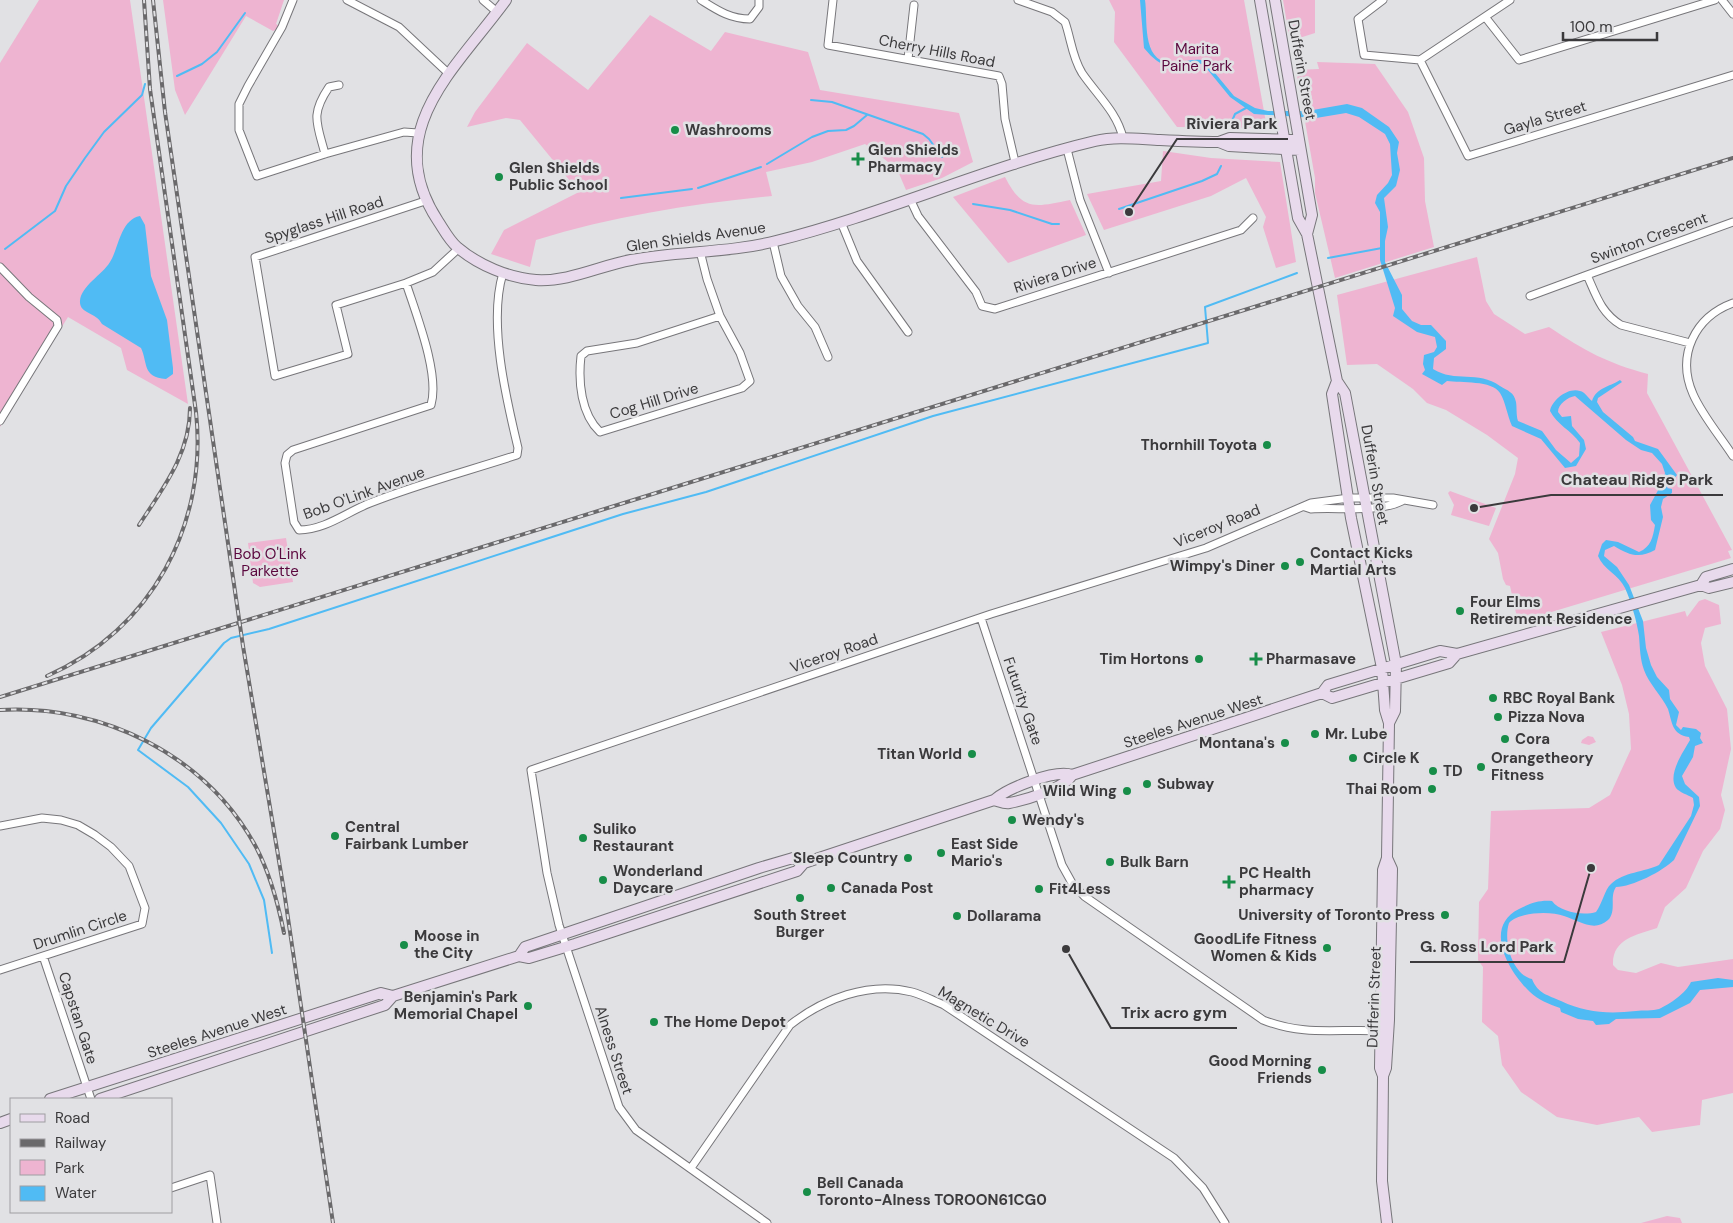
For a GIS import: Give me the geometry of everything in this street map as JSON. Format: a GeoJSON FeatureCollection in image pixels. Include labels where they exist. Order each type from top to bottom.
{"type":"FeatureCollection","features":[{"type":"Feature","properties":{"kind":"main road","name":"Glen Shields Avenue"},"geometry":{"type":"LineString","coordinates":[[506,0],[448,73],[430,102],[418,133],[416,167],[425,201],[450,240],[458,248],[489,267],[503,273],[537,280],[566,278],[630,260],[773,242],[911,201],[1015,162],[1098,140],[1123,138],[1219,142],[1230,138],[1299,145]]}},
{"type":"Feature","properties":{"kind":"main road","name":"Dufferin Street"},"geometry":{"type":"LineString","coordinates":[[1260,0],[1280,129],[1298,218],[1307,234],[1337,381],[1345,393],[1364,503],[1396,664],[1395,711],[1389,723]]}},
{"type":"Feature","properties":{"kind":"main road","name":"Dufferin Street"},"geometry":{"type":"LineString","coordinates":[[1275,0],[1312,215],[1307,234]]}},
{"type":"Feature","properties":{"kind":"main road","name":"Dufferin Street"},"geometry":{"type":"LineString","coordinates":[[1337,381],[1332,394],[1349,502],[1382,668],[1385,710],[1389,723],[1387,858],[1383,870],[1386,1068],[1383,1076],[1382,1181],[1387,1223]]}},
{"type":"Feature","properties":{"kind":"main road","name":"Steeles Avenue West"},"geometry":{"type":"LineString","coordinates":[[1701,585],[1706,577],[1733,569]]}},
{"type":"Feature","properties":{"kind":"main road","name":"Steeles Avenue West"},"geometry":{"type":"LineString","coordinates":[[994,800],[1007,804],[1063,786],[1072,775],[1322,693],[1328,685],[1382,668],[1440,652],[1457,654],[1642,600],[1701,585],[1709,588],[1733,582]]}},
{"type":"Feature","properties":{"kind":"main road","name":"Steeles Avenue West"},"geometry":{"type":"LineString","coordinates":[[1322,693],[1332,698],[1449,663],[1457,654]]}},
{"type":"Feature","properties":{"kind":"main road","name":"Steeles Avenue West"},"geometry":{"type":"LineString","coordinates":[[103,1098],[385,1005],[393,996],[519,956],[528,958],[566,947],[797,871],[804,863],[994,800],[1003,792],[1035,781],[1063,772],[1072,775]]}},
{"type":"Feature","properties":{"kind":"main road","name":"Steeles Avenue West"},"geometry":{"type":"LineString","coordinates":[[519,956],[525,948],[759,868],[793,858],[804,863]]}},
{"type":"Feature","properties":{"kind":"main road"},"geometry":{"type":"LineString","coordinates":[[759,868],[763,882]]}},
{"type":"Feature","properties":{"kind":"main road","name":"Steeles Avenue West"},"geometry":{"type":"LineString","coordinates":[[54,1098],[87,1089],[381,993],[393,996]]}},
{"type":"Feature","properties":{"kind":"street"},"geometry":{"type":"LineString","coordinates":[[293,0],[282,28],[239,104],[239,130],[257,176],[325,154],[404,132],[418,133]]}},
{"type":"Feature","properties":{"kind":"street"},"geometry":{"type":"LineString","coordinates":[[347,0],[399,27],[448,73]]}},
{"type":"Feature","properties":{"kind":"street"},"geometry":{"type":"LineString","coordinates":[[483,0],[497,12]]}},
{"type":"Feature","properties":{"kind":"street"},"geometry":{"type":"LineString","coordinates":[[701,0],[726,15],[738,19],[750,19],[759,7],[759,0]]}},
{"type":"Feature","properties":{"kind":"street","name":"Cherry Hills Road"},"geometry":{"type":"LineString","coordinates":[[833,0],[828,45],[998,76],[1002,84],[1004,119],[1015,162]]}},
{"type":"Feature","properties":{"kind":"street"},"geometry":{"type":"LineString","coordinates":[[1018,0],[1052,12],[1065,22],[1073,54],[1082,72],[1119,121],[1123,138]]}},
{"type":"Feature","properties":{"kind":"street"},"geometry":{"type":"LineString","coordinates":[[1383,0],[1358,19],[1364,54],[1420,60],[1486,18],[1510,0]]}},
{"type":"Feature","properties":{"kind":"street"},"geometry":{"type":"LineString","coordinates":[[1486,18],[1520,60],[1715,0]]}},
{"type":"Feature","properties":{"kind":"street"},"geometry":{"type":"LineString","coordinates":[[1722,0],[1733,14]]}},
{"type":"Feature","properties":{"kind":"street"},"geometry":{"type":"LineString","coordinates":[[908,59],[914,5]]}},
{"type":"Feature","properties":{"kind":"street","name":"Gayla Street"},"geometry":{"type":"LineString","coordinates":[[1420,60],[1468,156],[1733,75]]}},
{"type":"Feature","properties":{"kind":"street"},"geometry":{"type":"LineString","coordinates":[[325,154],[315,117],[318,102],[329,87],[339,85]]}},
{"type":"Feature","properties":{"kind":"street"},"geometry":{"type":"LineString","coordinates":[[1067,149],[1080,200],[1109,273]]}},
{"type":"Feature","properties":{"kind":"street","name":"Spyglass Hill Road"},"geometry":{"type":"LineString","coordinates":[[425,201],[255,257],[275,376],[348,354],[336,305],[406,283],[433,272],[458,248]]}},
{"type":"Feature","properties":{"kind":"street","name":"Riviera Drive"},"geometry":{"type":"LineString","coordinates":[[911,201],[918,216],[976,292],[982,306],[995,309],[1241,230],[1254,218]]}},
{"type":"Feature","properties":{"kind":"street"},"geometry":{"type":"LineString","coordinates":[[840,222],[857,261],[908,332]]}},
{"type":"Feature","properties":{"kind":"street","name":"Swinton Crescent"},"geometry":{"type":"LineString","coordinates":[[1690,343],[1621,326],[1613,321],[1598,303],[1587,275],[1733,222]]}},
{"type":"Feature","properties":{"kind":"street"},"geometry":{"type":"LineString","coordinates":[[773,242],[781,276],[798,306],[815,327],[828,357]]}},
{"type":"Feature","properties":{"kind":"street","name":"Cog Hill Drive"},"geometry":{"type":"LineString","coordinates":[[700,251],[707,279],[720,316],[740,353],[750,381],[742,388],[600,432],[589,422],[581,389],[581,356],[587,351],[637,343],[720,316]]}},
{"type":"Feature","properties":{"kind":"street"},"geometry":{"type":"LineString","coordinates":[[0,266],[29,297],[57,320],[58,326],[0,421]]}},
{"type":"Feature","properties":{"kind":"street","name":"Bob O'Link Avenue"},"geometry":{"type":"LineString","coordinates":[[406,283],[424,336],[430,364],[434,395],[431,405],[293,450],[287,455],[285,463],[294,522],[299,530],[307,530],[338,519],[369,503],[517,455],[518,448],[507,403],[496,316],[499,287],[503,273]]}},
{"type":"Feature","properties":{"kind":"street"},"geometry":{"type":"LineString","coordinates":[[1530,296],[1587,275]]}},
{"type":"Feature","properties":{"kind":"street"},"geometry":{"type":"LineString","coordinates":[[1733,303],[1716,309],[1698,327],[1690,343],[1687,360],[1688,379],[1693,395],[1733,456]]}},
{"type":"Feature","properties":{"kind":"street","name":"Viceroy Road"},"geometry":{"type":"LineString","coordinates":[[562,936],[546,873],[531,770],[981,618],[1206,548],[1289,511],[1304,507],[1311,502],[1394,505],[1402,501],[1433,505]]}},
{"type":"Feature","properties":{"kind":"street","name":"Futurity Gate"},"geometry":{"type":"LineString","coordinates":[[981,618],[1062,865],[1072,883],[1084,896],[1263,1020],[1284,1028],[1312,1032],[1384,1031]]}},
{"type":"Feature","properties":{"kind":"street","name":"Drumlin Circle"},"geometry":{"type":"LineString","coordinates":[[0,826],[42,818],[61,820],[78,825],[111,847],[129,866],[145,908],[142,924],[0,970]]}},
{"type":"Feature","properties":{"kind":"street","name":"Alness Street"},"geometry":{"type":"LineString","coordinates":[[562,936],[619,1107],[636,1130],[767,1223]]}},
{"type":"Feature","properties":{"kind":"street","name":"Capstan Gate"},"geometry":{"type":"LineString","coordinates":[[43,956],[91,1098]]}},
{"type":"Feature","properties":{"kind":"street","name":"Magnetic Drive"},"geometry":{"type":"LineString","coordinates":[[691,1168],[790,1025],[809,1010],[846,995],[889,990],[912,992],[944,1005],[1174,1158],[1203,1188],[1225,1223]]}},
{"type":"Feature","properties":{"kind":"street"},"geometry":{"type":"LineString","coordinates":[[172,1188],[210,1175],[218,1223]]}},
{"type":"Feature","properties":{"kind":"green space"},"geometry":{"type":"Polygon","coordinates":[[[39,0],[130,0],[188,404],[127,370],[121,348],[68,317],[0,427],[0,63],[39,0]]]}},
{"type":"Feature","properties":{"kind":"green space"},"geometry":{"type":"Polygon","coordinates":[[[163,0],[284,0],[276,24],[282,27],[273,31],[246,16],[185,115],[175,90],[163,0]]]}},
{"type":"Feature","properties":{"kind":"green space","name":"Marita Paine Park"},"geometry":{"type":"Polygon","coordinates":[[[1109,0],[1244,0],[1267,128],[1177,127],[1114,42],[1115,12],[1109,0]]]}},
{"type":"Feature","properties":{"kind":"green space"},"geometry":{"type":"Polygon","coordinates":[[[1283,0],[1315,0],[1315,33],[1290,41],[1283,0]]]}},
{"type":"Feature","properties":{"kind":"green space"},"geometry":{"type":"Polygon","coordinates":[[[650,15],[711,51],[725,32],[808,52],[820,90],[959,113],[973,162],[942,178],[906,190],[897,169],[865,144],[812,162],[766,172],[772,196],[653,212],[594,224],[536,240],[530,267],[491,254],[504,230],[579,192],[520,120],[506,118],[467,127],[475,112],[527,43],[588,90],[650,15]]]}},
{"type":"Feature","properties":{"kind":"green space"},"geometry":{"type":"Polygon","coordinates":[[[1317,62],[1375,64],[1408,112],[1424,158],[1425,201],[1434,247],[1335,278],[1315,193],[1315,178],[1296,70],[1319,69],[1317,62]]]}},
{"type":"Feature","properties":{"kind":"green space"},"geometry":{"type":"Polygon","coordinates":[[[1163,151],[1211,158],[1280,162],[1296,262],[1276,268],[1263,227],[1266,217],[1246,178],[1211,196],[1104,230],[1087,194],[1161,181],[1163,151]]]}},
{"type":"Feature","properties":{"kind":"green space"},"geometry":{"type":"Polygon","coordinates":[[[1005,177],[1024,202],[1039,205],[1070,200],[1086,235],[1008,263],[953,197],[1005,177]]]}},
{"type":"Feature","properties":{"kind":"green space"},"geometry":{"type":"Polygon","coordinates":[[[1477,257],[1486,301],[1494,314],[1525,334],[1549,327],[1597,355],[1648,374],[1647,393],[1732,550],[1728,551],[1731,558],[1518,622],[1510,586],[1506,585],[1503,579],[1498,553],[1489,539],[1515,474],[1518,458],[1487,435],[1446,410],[1427,403],[1413,389],[1377,364],[1347,365],[1337,295],[1477,257]]]}},
{"type":"Feature","properties":{"kind":"green space"},"geometry":{"type":"Polygon","coordinates":[[[1450,491],[1496,508],[1489,526],[1451,515],[1454,505],[1448,493],[1450,491]]]}},
{"type":"Feature","properties":{"kind":"green space","name":"Bob O'Link Parkette"},"geometry":{"type":"Polygon","coordinates":[[[286,538],[293,582],[260,587],[253,583],[248,543],[286,538]]]}},
{"type":"Feature","properties":{"kind":"green space"},"geometry":{"type":"Polygon","coordinates":[[[1705,599],[1719,605],[1721,624],[1705,628],[1701,643],[1705,666],[1727,709],[1731,749],[1721,795],[1725,810],[1720,829],[1703,851],[1686,888],[1665,907],[1657,928],[1627,939],[1616,949],[1613,965],[1618,970],[1636,973],[1661,963],[1678,967],[1733,959],[1733,1093],[1702,1100],[1700,1125],[1652,1132],[1639,1117],[1597,1125],[1557,1117],[1521,1092],[1502,1065],[1498,1036],[1482,1022],[1483,967],[1478,960],[1479,902],[1488,889],[1491,811],[1589,808],[1610,795],[1631,749],[1629,714],[1622,685],[1601,632],[1685,611],[1687,617],[1699,601],[1705,599]]]}},
{"type":"Feature","properties":{"kind":"green space"},"geometry":{"type":"Polygon","coordinates":[[[1588,736],[1593,737],[1596,742],[1589,745],[1581,743],[1588,736]]]}},
{"type":"Feature","properties":{"kind":"green space"},"geometry":{"type":"Polygon","coordinates":[[[1667,1216],[1680,1218],[1682,1223],[1641,1223],[1667,1216]]]}},
{"type":"Feature","properties":{"kind":"water"},"geometry":{"type":"Polygon","coordinates":[[[1140,0],[1145,0],[1148,38],[1154,55],[1170,63],[1196,60],[1205,61],[1234,96],[1255,108],[1268,111],[1307,111],[1347,104],[1362,108],[1389,127],[1399,142],[1397,153],[1400,170],[1396,186],[1384,198],[1388,227],[1385,241],[1385,262],[1402,295],[1402,309],[1412,321],[1421,325],[1431,325],[1446,341],[1446,349],[1434,358],[1433,369],[1450,375],[1475,377],[1492,381],[1508,391],[1516,402],[1518,421],[1542,431],[1556,450],[1571,463],[1579,456],[1580,443],[1553,416],[1550,411],[1551,407],[1561,395],[1571,391],[1580,391],[1592,401],[1600,390],[1620,380],[1622,382],[1598,398],[1597,402],[1603,412],[1633,437],[1635,441],[1658,449],[1677,475],[1667,488],[1672,489],[1672,493],[1663,499],[1661,507],[1663,517],[1655,550],[1649,553],[1634,555],[1614,546],[1605,550],[1604,556],[1617,567],[1629,585],[1643,621],[1646,648],[1651,665],[1657,677],[1669,690],[1670,699],[1679,712],[1676,725],[1681,730],[1683,727],[1696,729],[1701,733],[1700,738],[1703,743],[1695,746],[1693,757],[1682,776],[1685,784],[1699,797],[1700,806],[1674,860],[1647,878],[1616,887],[1613,895],[1611,916],[1603,924],[1592,926],[1551,913],[1527,915],[1514,919],[1509,923],[1507,930],[1508,947],[1514,964],[1519,971],[1532,979],[1540,991],[1570,1005],[1598,1012],[1659,1009],[1677,998],[1691,982],[1718,978],[1733,980],[1733,987],[1700,990],[1690,1003],[1660,1018],[1616,1019],[1609,1024],[1596,1025],[1593,1021],[1578,1019],[1561,1012],[1560,1008],[1533,995],[1514,973],[1507,961],[1501,938],[1502,927],[1508,917],[1519,909],[1535,902],[1552,901],[1560,908],[1572,912],[1585,914],[1596,912],[1607,889],[1616,880],[1659,865],[1691,816],[1694,805],[1693,798],[1676,788],[1674,782],[1677,763],[1690,740],[1689,737],[1683,736],[1676,731],[1668,709],[1646,675],[1640,653],[1637,624],[1632,605],[1622,583],[1603,565],[1598,556],[1602,544],[1606,540],[1618,542],[1639,552],[1649,544],[1655,525],[1651,520],[1650,505],[1662,483],[1665,473],[1662,464],[1652,453],[1641,450],[1626,440],[1575,396],[1564,401],[1558,412],[1562,417],[1571,416],[1572,426],[1584,440],[1586,449],[1576,466],[1565,468],[1541,439],[1512,426],[1502,397],[1496,389],[1483,384],[1468,382],[1447,381],[1442,385],[1422,374],[1425,370],[1423,364],[1424,355],[1434,352],[1437,347],[1435,337],[1417,332],[1393,316],[1395,308],[1380,260],[1380,212],[1375,203],[1377,195],[1388,183],[1392,175],[1390,144],[1385,134],[1359,117],[1346,113],[1316,118],[1254,114],[1230,97],[1203,64],[1165,65],[1152,57],[1144,48],[1140,0]]]}},
{"type":"Feature","properties":{"kind":"water"},"geometry":{"type":"Polygon","coordinates":[[[140,216],[145,225],[151,276],[167,320],[173,374],[166,379],[158,378],[149,372],[141,348],[102,324],[80,305],[84,290],[110,262],[128,223],[140,216]]]}},
{"type":"Feature","properties":{"kind":"waterway"},"geometry":{"type":"LineString","coordinates":[[177,76],[202,64],[217,52],[245,13]]}},
{"type":"Feature","properties":{"kind":"waterway"},"geometry":{"type":"LineString","coordinates":[[5,249],[55,211],[66,186],[85,158],[104,132],[142,95],[145,84]]}},
{"type":"Feature","properties":{"kind":"waterway"},"geometry":{"type":"LineString","coordinates":[[811,100],[832,102],[923,134],[942,157]]}},
{"type":"Feature","properties":{"kind":"waterway"},"geometry":{"type":"LineString","coordinates":[[1232,121],[1235,114],[1246,108]]}},
{"type":"Feature","properties":{"kind":"waterway"},"geometry":{"type":"LineString","coordinates":[[767,164],[812,137],[828,131],[846,130],[867,115]]}},
{"type":"Feature","properties":{"kind":"waterway"},"geometry":{"type":"LineString","coordinates":[[1119,209],[1202,181],[1217,174],[1221,166]]}},
{"type":"Feature","properties":{"kind":"waterway"},"geometry":{"type":"LineString","coordinates":[[698,188],[761,167]]}},
{"type":"Feature","properties":{"kind":"waterway"},"geometry":{"type":"LineString","coordinates":[[621,198],[692,189]]}},
{"type":"Feature","properties":{"kind":"waterway"},"geometry":{"type":"LineString","coordinates":[[973,204],[1010,210],[1052,224],[1059,224]]}},
{"type":"Feature","properties":{"kind":"waterway"},"geometry":{"type":"LineString","coordinates":[[1328,258],[1382,248]]}},
{"type":"Feature","properties":{"kind":"waterway"},"geometry":{"type":"LineString","coordinates":[[272,953],[264,900],[249,864],[221,823],[188,787],[138,750],[151,728],[224,643],[231,638],[269,629],[623,514],[706,492],[933,416],[1208,343],[1205,307],[1297,273]]}},
{"type":"Feature","properties":{"kind":"railway"},"geometry":{"type":"LineString","coordinates":[[47,676],[84,656],[116,631],[143,602],[165,569],[182,533],[193,494],[197,454],[196,412],[150,89],[144,0]]}},
{"type":"Feature","properties":{"kind":"railway"},"geometry":{"type":"LineString","coordinates":[[153,0],[165,112],[243,646],[284,891],[333,1223]]}},
{"type":"Feature","properties":{"kind":"railway"},"geometry":{"type":"LineString","coordinates":[[0,697],[1733,158]]}},
{"type":"Feature","properties":{"kind":"railway"},"geometry":{"type":"LineString","coordinates":[[139,525],[174,470],[189,425],[190,408]]}},
{"type":"Feature","properties":{"kind":"railway"},"geometry":{"type":"LineString","coordinates":[[0,710],[38,710],[76,716],[113,726],[148,742],[180,762],[209,786],[235,814],[256,847],[273,889],[284,933]]}},
{"type":"Feature","properties":{"kind":"place","name":"Washrooms"},"geometry":{"type":"Point","coordinates":[675,130]}},
{"type":"Feature","properties":{"kind":"place","name":"Glen Shields Pharmacy"},"geometry":{"type":"Point","coordinates":[858,159]}},
{"type":"Feature","properties":{"kind":"place","name":"Glen Shields Public School"},"geometry":{"type":"Point","coordinates":[499,177]}},
{"type":"Feature","properties":{"kind":"place","name":"Riviera Park"},"geometry":{"type":"Point","coordinates":[1129,212]}},
{"type":"Feature","properties":{"kind":"place","name":"Thornhill Toyota"},"geometry":{"type":"Point","coordinates":[1267,445]}},
{"type":"Feature","properties":{"kind":"place","name":"Chateau Ridge Park"},"geometry":{"type":"Point","coordinates":[1474,508]}},
{"type":"Feature","properties":{"kind":"place","name":"Contact Kicks Martial Arts"},"geometry":{"type":"Point","coordinates":[1300,562]}},
{"type":"Feature","properties":{"kind":"place","name":"Wimpy's Diner"},"geometry":{"type":"Point","coordinates":[1285,566]}},
{"type":"Feature","properties":{"kind":"place","name":"Four Elms Retirement Residence"},"geometry":{"type":"Point","coordinates":[1460,611]}},
{"type":"Feature","properties":{"kind":"place","name":"Tim Hortons"},"geometry":{"type":"Point","coordinates":[1199,659]}},
{"type":"Feature","properties":{"kind":"place","name":"Pharmasave"},"geometry":{"type":"Point","coordinates":[1256,659]}},
{"type":"Feature","properties":{"kind":"place","name":"RBC Royal Bank"},"geometry":{"type":"Point","coordinates":[1493,698]}},
{"type":"Feature","properties":{"kind":"place","name":"Pizza Nova"},"geometry":{"type":"Point","coordinates":[1498,717]}},
{"type":"Feature","properties":{"kind":"place","name":"Mr. Lube"},"geometry":{"type":"Point","coordinates":[1315,734]}},
{"type":"Feature","properties":{"kind":"place","name":"Cora"},"geometry":{"type":"Point","coordinates":[1505,739]}},
{"type":"Feature","properties":{"kind":"place","name":"Montana's"},"geometry":{"type":"Point","coordinates":[1285,743]}},
{"type":"Feature","properties":{"kind":"place","name":"Titan World"},"geometry":{"type":"Point","coordinates":[972,754]}},
{"type":"Feature","properties":{"kind":"place","name":"Circle K"},"geometry":{"type":"Point","coordinates":[1353,758]}},
{"type":"Feature","properties":{"kind":"place","name":"Orangetheory Fitness"},"geometry":{"type":"Point","coordinates":[1481,767]}},
{"type":"Feature","properties":{"kind":"place","name":"TD"},"geometry":{"type":"Point","coordinates":[1433,771]}},
{"type":"Feature","properties":{"kind":"place","name":"Subway"},"geometry":{"type":"Point","coordinates":[1147,784]}},
{"type":"Feature","properties":{"kind":"place","name":"Thai Room"},"geometry":{"type":"Point","coordinates":[1432,789]}},
{"type":"Feature","properties":{"kind":"place","name":"Wild Wing"},"geometry":{"type":"Point","coordinates":[1127,791]}},
{"type":"Feature","properties":{"kind":"place","name":"Wendy's"},"geometry":{"type":"Point","coordinates":[1012,820]}},
{"type":"Feature","properties":{"kind":"place","name":"Central Fairbank Lumber"},"geometry":{"type":"Point","coordinates":[335,836]}},
{"type":"Feature","properties":{"kind":"place","name":"Suliko Restaurant"},"geometry":{"type":"Point","coordinates":[583,838]}},
{"type":"Feature","properties":{"kind":"place","name":"East Side Mario's"},"geometry":{"type":"Point","coordinates":[941,853]}},
{"type":"Feature","properties":{"kind":"place","name":"Sleep Country"},"geometry":{"type":"Point","coordinates":[908,858]}},
{"type":"Feature","properties":{"kind":"place","name":"Bulk Barn"},"geometry":{"type":"Point","coordinates":[1110,862]}},
{"type":"Feature","properties":{"kind":"place","name":"G. Ross Lord Park"},"geometry":{"type":"Point","coordinates":[1591,868]}},
{"type":"Feature","properties":{"kind":"place","name":"Wonderland Daycare"},"geometry":{"type":"Point","coordinates":[603,880]}},
{"type":"Feature","properties":{"kind":"place","name":"PC Health pharmacy"},"geometry":{"type":"Point","coordinates":[1229,882]}},
{"type":"Feature","properties":{"kind":"place","name":"Canada Post"},"geometry":{"type":"Point","coordinates":[831,888]}},
{"type":"Feature","properties":{"kind":"place","name":"Fit4Less"},"geometry":{"type":"Point","coordinates":[1039,889]}},
{"type":"Feature","properties":{"kind":"place","name":"South Street Burger"},"geometry":{"type":"Point","coordinates":[800,898]}},
{"type":"Feature","properties":{"kind":"place","name":"University of Toronto Press"},"geometry":{"type":"Point","coordinates":[1445,915]}},
{"type":"Feature","properties":{"kind":"place","name":"Dollarama"},"geometry":{"type":"Point","coordinates":[957,916]}},
{"type":"Feature","properties":{"kind":"place","name":"Moose in the City"},"geometry":{"type":"Point","coordinates":[404,945]}},
{"type":"Feature","properties":{"kind":"place","name":"GoodLife Fitness Women & Kids"},"geometry":{"type":"Point","coordinates":[1327,948]}},
{"type":"Feature","properties":{"kind":"place","name":"Trix acro gym"},"geometry":{"type":"Point","coordinates":[1066,949]}},
{"type":"Feature","properties":{"kind":"place","name":"Benjamin's Park Memorial Chapel"},"geometry":{"type":"Point","coordinates":[528,1006]}},
{"type":"Feature","properties":{"kind":"place","name":"The Home Depot"},"geometry":{"type":"Point","coordinates":[654,1022]}},
{"type":"Feature","properties":{"kind":"place","name":"Good Morning Friends"},"geometry":{"type":"Point","coordinates":[1322,1070]}},
{"type":"Feature","properties":{"kind":"place","name":"Bell Canada Toronto-Alness TOROON61CG0"},"geometry":{"type":"Point","coordinates":[807,1192]}}]}
